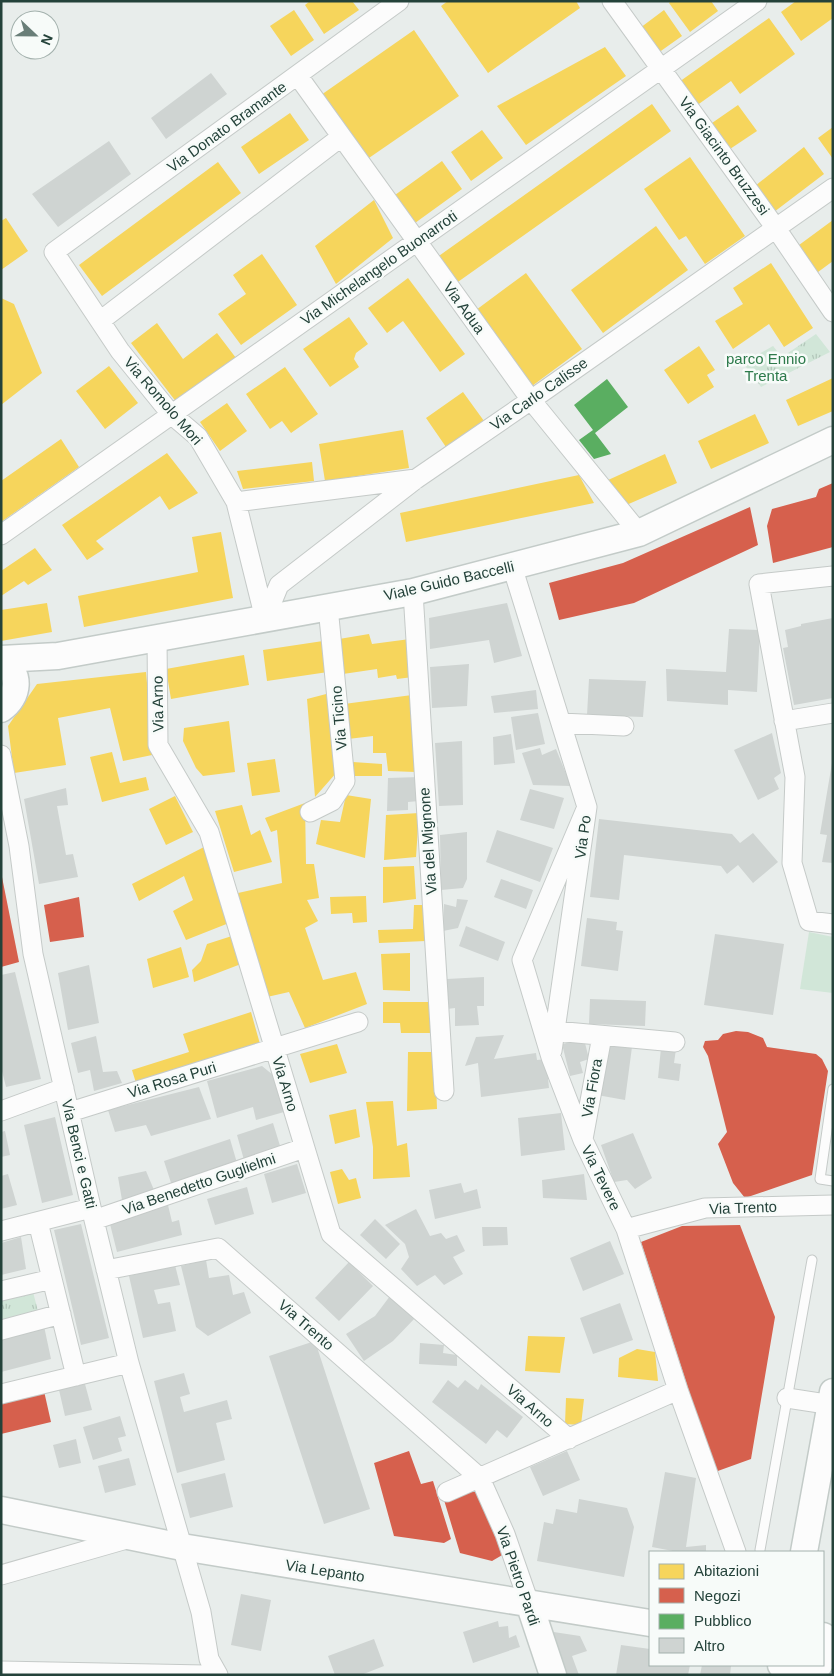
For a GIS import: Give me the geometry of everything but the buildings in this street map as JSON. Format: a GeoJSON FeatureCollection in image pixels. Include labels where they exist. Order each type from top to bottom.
{"type":"FeatureCollection","features":[{"type":"Feature","properties":{"kind":"street","name":"Via Donato Bramante"},"geometry":{"type":"LineString","coordinates":[[54,252],[298,76],[398,1]]}},
{"type":"Feature","properties":{"kind":"street","name":"Via Giacinto Bruzzesi"},"geometry":{"type":"LineString","coordinates":[[612,1],[776,227],[833,312]]}},
{"type":"Feature","properties":{"kind":"street","name":"Via Michelangelo Buonarroti"},"geometry":{"type":"LineString","coordinates":[[1,534],[757,1]]}},
{"type":"Feature","properties":{"kind":"street","name":"Via Adua"},"geometry":{"type":"LineString","coordinates":[[298,76],[531,400],[639,533]]}},
{"type":"Feature","properties":{"kind":"street"},"geometry":{"type":"LineString","coordinates":[[100,321],[341,137]]}},
{"type":"Feature","properties":{"kind":"street","name":"Via Carlo Calisse"},"geometry":{"type":"LineString","coordinates":[[265,619],[279,585],[416,479],[833,188]]}},
{"type":"Feature","properties":{"kind":"street","name":"Via Romolo Mori"},"geometry":{"type":"LineString","coordinates":[[54,252],[120,351],[171,414],[198,437],[236,502],[265,619]]}},
{"type":"Feature","properties":{"kind":"street","name":"Viale Guido Baccelli"},"geometry":{"type":"LineString","coordinates":[[1,660],[58,656],[413,592],[639,533],[829,444]]}},
{"type":"Feature","properties":{"kind":"street"},"geometry":{"type":"LineString","coordinates":[[236,502],[416,479]]}},
{"type":"Feature","properties":{"kind":"street","name":"Via Po"},"geometry":{"type":"LineString","coordinates":[[512,566],[587,807],[551,1057]]}},
{"type":"Feature","properties":{"kind":"street"},"geometry":{"type":"LineString","coordinates":[[833,576],[759,584],[795,777],[792,863],[809,921],[833,924]]}},
{"type":"Feature","properties":{"kind":"street","name":"Via del Mignone"},"geometry":{"type":"LineString","coordinates":[[413,592],[444,1091]]}},
{"type":"Feature","properties":{"kind":"street","name":"Via Ticino"},"geometry":{"type":"LineString","coordinates":[[310,812],[332,801],[344,781],[328,607]]}},
{"type":"Feature","properties":{"kind":"street","name":"Via Arno"},"geometry":{"type":"LineString","coordinates":[[157,638],[158,745],[209,832],[331,1234],[569,1439]]}},
{"type":"Feature","properties":{"kind":"street","name":"Viale Guido Baccelli"},"geometry":{"type":"LineString","coordinates":[[16,686],[33,671],[58,656]]}},
{"type":"Feature","properties":{"kind":"street","name":"Viale Guido Baccelli"},"geometry":{"type":"LineString","coordinates":[[1,660],[14,672],[16,686],[12,699],[1,709]]}},
{"type":"Feature","properties":{"kind":"street"},"geometry":{"type":"LineString","coordinates":[[784,721],[833,713]]}},
{"type":"Feature","properties":{"kind":"street"},"geometry":{"type":"LineString","coordinates":[[561,723],[624,726]]}},
{"type":"Feature","properties":{"kind":"street","name":"Via Benci e Gatti"},"geometry":{"type":"LineString","coordinates":[[1,755],[5,789],[19,846],[33,954],[129,1363],[201,1612],[209,1671]]}},
{"type":"Feature","properties":{"kind":"street","name":"Via Tevere"},"geometry":{"type":"LineString","coordinates":[[587,807],[522,960],[551,1057],[583,1140],[626,1229],[678,1390],[736,1551]]}},
{"type":"Feature","properties":{"kind":"street","name":"Via Rosa Puri"},"geometry":{"type":"LineString","coordinates":[[70,1112],[358,1022]]}},
{"type":"Feature","properties":{"kind":"street"},"geometry":{"type":"LineString","coordinates":[[555,1031],[675,1042]]}},
{"type":"Feature","properties":{"kind":"street","name":"Via Fiora"},"geometry":{"type":"LineString","coordinates":[[583,1140],[602,1036]]}},
{"type":"Feature","properties":{"kind":"street"},"geometry":{"type":"LineString","coordinates":[[1,1110],[64,1088]]}},
{"type":"Feature","properties":{"kind":"street","name":"Via Benedetto Guglielmi"},"geometry":{"type":"LineString","coordinates":[[1,1231],[38,1222],[93,1214],[304,1148]]}},
{"type":"Feature","properties":{"kind":"street","name":"Via Trento"},"geometry":{"type":"LineString","coordinates":[[626,1229],[705,1208],[833,1205]]}},
{"type":"Feature","properties":{"kind":"street"},"geometry":{"type":"LineString","coordinates":[[38,1222],[76,1376]]}},
{"type":"Feature","properties":{"kind":"street","name":"Via Trento"},"geometry":{"type":"LineString","coordinates":[[106,1270],[218,1248],[480,1478]]}},
{"type":"Feature","properties":{"kind":"street"},"geometry":{"type":"LineString","coordinates":[[1,1291],[52,1278]]}},
{"type":"Feature","properties":{"kind":"street"},"geometry":{"type":"LineString","coordinates":[[1,1330],[61,1314]]}},
{"type":"Feature","properties":{"kind":"street"},"geometry":{"type":"LineString","coordinates":[[1,1394],[129,1363]]}},
{"type":"Feature","properties":{"kind":"street"},"geometry":{"type":"LineString","coordinates":[[448,1492],[678,1390]]}},
{"type":"Feature","properties":{"kind":"street"},"geometry":{"type":"LineString","coordinates":[[787,1398],[832,1400],[804,1551]]}},
{"type":"Feature","properties":{"kind":"street","name":"Via Pietro Pardi"},"geometry":{"type":"LineString","coordinates":[[480,1478],[505,1534],[552,1675]]}},
{"type":"Feature","properties":{"kind":"street"},"geometry":{"type":"LineString","coordinates":[[821,1551],[833,1486]]}},
{"type":"Feature","properties":{"kind":"street","name":"Via Lepanto"},"geometry":{"type":"LineString","coordinates":[[1,1510],[182,1547],[649,1623]]}},
{"type":"Feature","properties":{"kind":"street"},"geometry":{"type":"LineString","coordinates":[[1,1575],[133,1537]]}},
{"type":"Feature","properties":{"kind":"street"},"geometry":{"type":"LineString","coordinates":[[1,1671],[209,1671]]}},
{"type":"Feature","properties":{"kind":"lane"},"geometry":{"type":"LineString","coordinates":[[833,1089],[820,1179],[833,1181]]}},
{"type":"Feature","properties":{"kind":"lane"},"geometry":{"type":"LineString","coordinates":[[760,1550],[812,1260]]}},
{"type":"Feature","properties":{"kind":"green space","name":"parco Ennio Trenta"},"geometry":{"type":"Polygon","coordinates":[[[816,334],[830,352],[761,387],[743,363],[773,346],[782,357],[816,334]]]}},
{"type":"Feature","properties":{"kind":"green space"},"geometry":{"type":"Polygon","coordinates":[[[809,932],[833,937],[833,993],[800,989],[809,932]]]}},
{"type":"Feature","properties":{"kind":"green space"},"geometry":{"type":"Polygon","coordinates":[[[33,1292],[38,1311],[1,1321],[1,1300],[33,1292]]]}}]}
